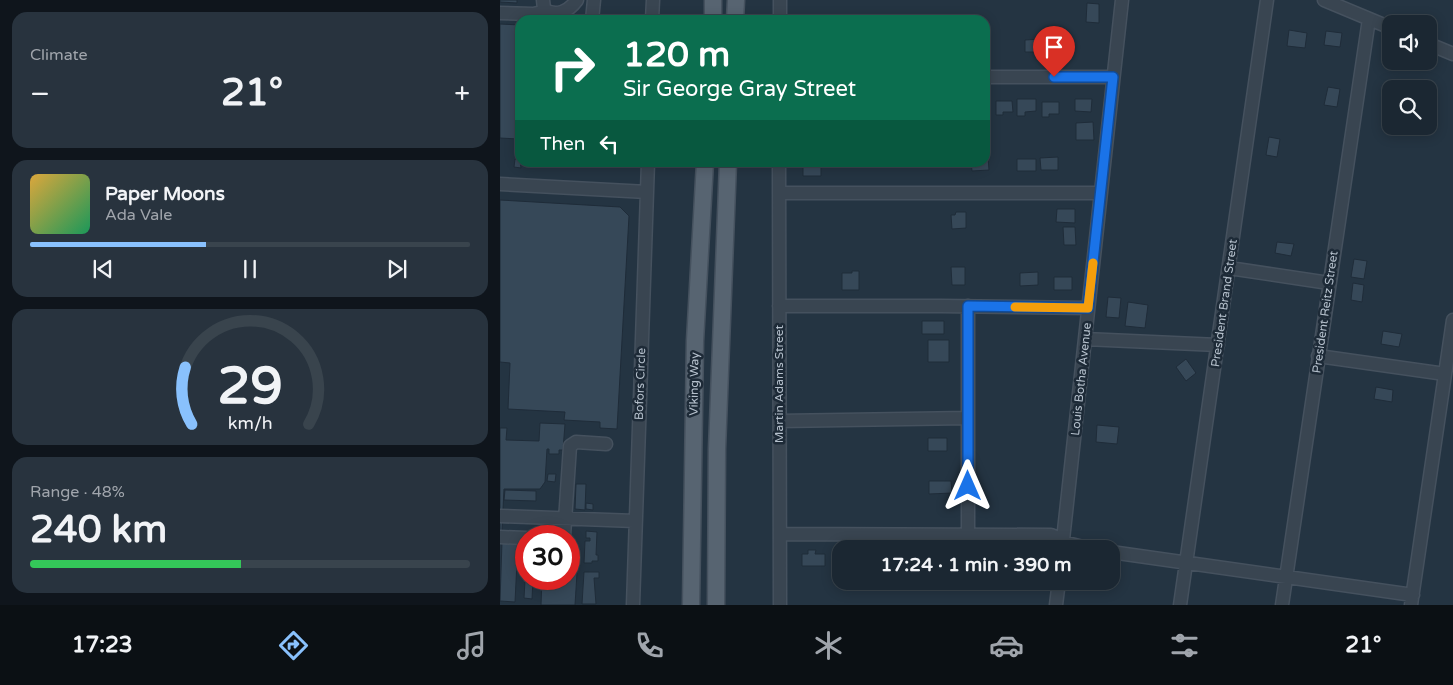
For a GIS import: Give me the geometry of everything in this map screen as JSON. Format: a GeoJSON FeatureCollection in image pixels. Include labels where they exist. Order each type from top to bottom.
{"type":"FeatureCollection","features":[{"type":"Feature","properties":{"kind":"main road"},"geometry":{"type":"LineString","coordinates":[[712,15],[714,0]]}},
{"type":"Feature","properties":{"kind":"main road"},"geometry":{"type":"LineString","coordinates":[[735,15],[736,0]]}},
{"type":"Feature","properties":{"kind":"main road","name":"Viking Way"},"geometry":{"type":"LineString","coordinates":[[691,605],[695,341],[705,167]]}},
{"type":"Feature","properties":{"kind":"main road","name":"Viking Way"},"geometry":{"type":"LineString","coordinates":[[716,605],[717,449],[728,167]]}},
{"type":"Feature","properties":{"kind":"street"},"geometry":{"type":"LineString","coordinates":[[500,13],[533,14],[545,6],[561,13],[572,7],[577,0]]}},
{"type":"Feature","properties":{"kind":"street"},"geometry":{"type":"LineString","coordinates":[[592,15],[594,0]]}},
{"type":"Feature","properties":{"kind":"street"},"geometry":{"type":"LineString","coordinates":[[652,15],[653,0]]}},
{"type":"Feature","properties":{"kind":"street"},"geometry":{"type":"LineString","coordinates":[[780,0],[780,15]]}},
{"type":"Feature","properties":{"kind":"street","name":"Louis Botha Avenue"},"geometry":{"type":"LineString","coordinates":[[1064,540],[1122,0]]}},
{"type":"Feature","properties":{"kind":"street","name":"President Brand Street"},"geometry":{"type":"LineString","coordinates":[[1180,605],[1267,0]]}},
{"type":"Feature","properties":{"kind":"street"},"geometry":{"type":"LineString","coordinates":[[1324,0],[1382,24]]}},
{"type":"Feature","properties":{"kind":"street","name":"President Reitz Street"},"geometry":{"type":"LineString","coordinates":[[1282,605],[1369,19]]}},
{"type":"Feature","properties":{"kind":"street"},"geometry":{"type":"LineString","coordinates":[[1437,47],[1453,54]]}},
{"type":"Feature","properties":{"kind":"street"},"geometry":{"type":"LineString","coordinates":[[990,77],[1113,77]]}},
{"type":"Feature","properties":{"kind":"street","name":"Bofors Circle"},"geometry":{"type":"LineString","coordinates":[[632,605],[648,167]]}},
{"type":"Feature","properties":{"kind":"street","name":"Martin Adams Street"},"geometry":{"type":"LineString","coordinates":[[779,167],[780,605]]}},
{"type":"Feature","properties":{"kind":"street"},"geometry":{"type":"LineString","coordinates":[[500,184],[646,192]]}},
{"type":"Feature","properties":{"kind":"street"},"geometry":{"type":"LineString","coordinates":[[779,193],[1101,192]]}},
{"type":"Feature","properties":{"kind":"street"},"geometry":{"type":"LineString","coordinates":[[1229,268],[1329,283]]}},
{"type":"Feature","properties":{"kind":"street"},"geometry":{"type":"LineString","coordinates":[[779,306],[1088,308]]}},
{"type":"Feature","properties":{"kind":"street"},"geometry":{"type":"LineString","coordinates":[[968,306],[968,534]]}},
{"type":"Feature","properties":{"kind":"street"},"geometry":{"type":"LineString","coordinates":[[1120,553],[1286,578],[1412,600],[1453,320]]}},
{"type":"Feature","properties":{"kind":"street"},"geometry":{"type":"LineString","coordinates":[[1085,339],[1218,345]]}},
{"type":"Feature","properties":{"kind":"street"},"geometry":{"type":"LineString","coordinates":[[1318,356],[1445,374]]}},
{"type":"Feature","properties":{"kind":"street"},"geometry":{"type":"LineString","coordinates":[[780,421],[968,418]]}},
{"type":"Feature","properties":{"kind":"street"},"geometry":{"type":"LineString","coordinates":[[565,525],[570,446],[576,442],[606,444]]}},
{"type":"Feature","properties":{"kind":"street"},"geometry":{"type":"LineString","coordinates":[[500,516],[635,521]]}},
{"type":"Feature","properties":{"kind":"street"},"geometry":{"type":"LineString","coordinates":[[780,534],[1051,535],[1059,540]]}},
{"type":"Feature","properties":{"kind":"street"},"geometry":{"type":"LineString","coordinates":[[500,537],[515,538]]}},
{"type":"Feature","properties":{"kind":"street"},"geometry":{"type":"LineString","coordinates":[[1056,605],[1058,590]]}},
{"type":"Feature","properties":{"kind":"building"},"geometry":{"type":"Polygon","coordinates":[[[500,0],[517,0],[517,3],[500,2],[500,0]]]}},
{"type":"Feature","properties":{"kind":"building"},"geometry":{"type":"Polygon","coordinates":[[[1087,3],[1099,4],[1099,23],[1086,22],[1087,3]]]}},
{"type":"Feature","properties":{"kind":"building"},"geometry":{"type":"Polygon","coordinates":[[[500,24],[515,25],[515,139],[500,138],[500,24]]]}},
{"type":"Feature","properties":{"kind":"building"},"geometry":{"type":"Polygon","coordinates":[[[1289,30],[1307,33],[1305,48],[1287,46],[1289,30]]]}},
{"type":"Feature","properties":{"kind":"building"},"geometry":{"type":"Polygon","coordinates":[[[1326,31],[1342,33],[1340,47],[1324,45],[1326,31]]]}},
{"type":"Feature","properties":{"kind":"building"},"geometry":{"type":"Polygon","coordinates":[[[1042,39],[1043,52],[1025,52],[1025,40],[1042,39]]]}},
{"type":"Feature","properties":{"kind":"building"},"geometry":{"type":"Polygon","coordinates":[[[1050,41],[1068,41],[1068,58],[1050,58],[1050,41]]]}},
{"type":"Feature","properties":{"kind":"building"},"geometry":{"type":"Polygon","coordinates":[[[1328,87],[1340,89],[1337,107],[1324,105],[1328,87]]]}},
{"type":"Feature","properties":{"kind":"building"},"geometry":{"type":"Polygon","coordinates":[[[1017,99],[1036,99],[1036,111],[1025,112],[1025,116],[1017,116],[1017,99]]]}},
{"type":"Feature","properties":{"kind":"building"},"geometry":{"type":"Polygon","coordinates":[[[1075,99],[1092,99],[1091,112],[1075,111],[1075,99]]]}},
{"type":"Feature","properties":{"kind":"building"},"geometry":{"type":"Polygon","coordinates":[[[996,101],[1012,101],[1013,112],[1003,112],[1003,115],[996,115],[996,101]]]}},
{"type":"Feature","properties":{"kind":"building"},"geometry":{"type":"Polygon","coordinates":[[[1042,102],[1059,102],[1059,114],[1049,114],[1049,117],[1042,117],[1042,102]]]}},
{"type":"Feature","properties":{"kind":"building"},"geometry":{"type":"Polygon","coordinates":[[[1093,122],[1094,140],[1076,140],[1076,123],[1093,122]]]}},
{"type":"Feature","properties":{"kind":"building"},"geometry":{"type":"Polygon","coordinates":[[[1269,137],[1280,139],[1277,157],[1266,155],[1269,137]]]}},
{"type":"Feature","properties":{"kind":"building"},"geometry":{"type":"Polygon","coordinates":[[[1058,157],[1058,170],[1041,170],[1040,158],[1058,157]]]}},
{"type":"Feature","properties":{"kind":"building"},"geometry":{"type":"Polygon","coordinates":[[[1017,159],[1036,159],[1036,171],[1017,171],[1017,159]]]}},
{"type":"Feature","properties":{"kind":"building"},"geometry":{"type":"Polygon","coordinates":[[[803,167],[821,167],[821,176],[803,176],[803,167]]]}},
{"type":"Feature","properties":{"kind":"building"},"geometry":{"type":"Polygon","coordinates":[[[972,167],[989,167],[989,170],[972,171],[972,167]]]}},
{"type":"Feature","properties":{"kind":"building"},"geometry":{"type":"Polygon","coordinates":[[[500,200],[620,207],[629,216],[617,429],[600,428],[600,422],[564,420],[565,412],[508,409],[510,363],[500,362],[500,200]]]}},
{"type":"Feature","properties":{"kind":"building"},"geometry":{"type":"Polygon","coordinates":[[[1057,209],[1075,209],[1075,223],[1056,222],[1057,209]]]}},
{"type":"Feature","properties":{"kind":"building"},"geometry":{"type":"Polygon","coordinates":[[[956,212],[966,212],[966,228],[952,229],[951,215],[955,215],[956,212]]]}},
{"type":"Feature","properties":{"kind":"building"},"geometry":{"type":"Polygon","coordinates":[[[1063,227],[1075,227],[1076,245],[1064,245],[1063,227]]]}},
{"type":"Feature","properties":{"kind":"building"},"geometry":{"type":"Polygon","coordinates":[[[1277,242],[1294,244],[1291,256],[1275,253],[1277,242]]]}},
{"type":"Feature","properties":{"kind":"building"},"geometry":{"type":"Polygon","coordinates":[[[1354,259],[1367,261],[1364,279],[1351,277],[1354,259]]]}},
{"type":"Feature","properties":{"kind":"building"},"geometry":{"type":"Polygon","coordinates":[[[951,267],[965,267],[965,285],[952,285],[951,267]]]}},
{"type":"Feature","properties":{"kind":"building"},"geometry":{"type":"Polygon","coordinates":[[[852,271],[859,271],[859,290],[842,290],[842,273],[852,273],[852,271]]]}},
{"type":"Feature","properties":{"kind":"building"},"geometry":{"type":"Polygon","coordinates":[[[1038,272],[1038,285],[1020,286],[1020,273],[1038,272]]]}},
{"type":"Feature","properties":{"kind":"building"},"geometry":{"type":"Polygon","coordinates":[[[1054,277],[1072,277],[1072,290],[1054,290],[1054,277]]]}},
{"type":"Feature","properties":{"kind":"building"},"geometry":{"type":"Polygon","coordinates":[[[1353,283],[1364,285],[1362,302],[1351,300],[1353,283]]]}},
{"type":"Feature","properties":{"kind":"building"},"geometry":{"type":"Polygon","coordinates":[[[1108,297],[1121,298],[1119,318],[1106,317],[1108,297]]]}},
{"type":"Feature","properties":{"kind":"building"},"geometry":{"type":"Polygon","coordinates":[[[1128,302],[1148,305],[1145,328],[1125,326],[1128,302]]]}},
{"type":"Feature","properties":{"kind":"building"},"geometry":{"type":"Polygon","coordinates":[[[922,321],[944,321],[944,334],[922,334],[922,321]]]}},
{"type":"Feature","properties":{"kind":"building"},"geometry":{"type":"Polygon","coordinates":[[[1383,331],[1402,334],[1399,347],[1381,344],[1383,331]]]}},
{"type":"Feature","properties":{"kind":"building"},"geometry":{"type":"Polygon","coordinates":[[[928,340],[949,340],[949,362],[928,362],[928,340]]]}},
{"type":"Feature","properties":{"kind":"building"},"geometry":{"type":"Polygon","coordinates":[[[1186,359],[1196,373],[1186,381],[1176,367],[1186,359]]]}},
{"type":"Feature","properties":{"kind":"building"},"geometry":{"type":"Polygon","coordinates":[[[1376,387],[1393,390],[1392,402],[1374,399],[1376,387]]]}},
{"type":"Feature","properties":{"kind":"building"},"geometry":{"type":"Polygon","coordinates":[[[540,423],[565,424],[563,450],[559,450],[559,454],[549,454],[549,449],[547,449],[545,482],[540,489],[504,489],[502,531],[500,531],[500,428],[507,428],[506,440],[539,441],[540,423]]]}},
{"type":"Feature","properties":{"kind":"building"},"geometry":{"type":"Polygon","coordinates":[[[1097,425],[1119,427],[1117,444],[1096,442],[1097,425]]]}},
{"type":"Feature","properties":{"kind":"building"},"geometry":{"type":"Polygon","coordinates":[[[928,438],[947,438],[947,451],[928,451],[928,438]]]}},
{"type":"Feature","properties":{"kind":"building"},"geometry":{"type":"Polygon","coordinates":[[[548,474],[556,474],[555,482],[547,481],[548,474]]]}},
{"type":"Feature","properties":{"kind":"building"},"geometry":{"type":"Polygon","coordinates":[[[929,481],[951,481],[952,493],[929,494],[929,481]]]}},
{"type":"Feature","properties":{"kind":"building"},"geometry":{"type":"Polygon","coordinates":[[[576,484],[586,484],[585,510],[575,509],[576,484]]]}},
{"type":"Feature","properties":{"kind":"building"},"geometry":{"type":"Polygon","coordinates":[[[505,490],[536,491],[536,501],[504,500],[505,490]]]}},
{"type":"Feature","properties":{"kind":"building"},"geometry":{"type":"Polygon","coordinates":[[[586,503],[593,504],[593,510],[586,509],[586,503]]]}},
{"type":"Feature","properties":{"kind":"building"},"geometry":{"type":"Polygon","coordinates":[[[586,531],[597,532],[596,555],[598,555],[598,561],[592,561],[592,563],[584,563],[585,541],[590,541],[590,538],[586,538],[586,531]]]}},
{"type":"Feature","properties":{"kind":"building"},"geometry":{"type":"Polygon","coordinates":[[[502,541],[515,542],[515,602],[500,601],[502,541]]]}},
{"type":"Feature","properties":{"kind":"building"},"geometry":{"type":"Polygon","coordinates":[[[808,550],[816,550],[815,554],[825,554],[825,566],[802,566],[802,554],[808,554],[808,550]]]}},
{"type":"Feature","properties":{"kind":"building"},"geometry":{"type":"Polygon","coordinates":[[[584,572],[599,572],[599,578],[594,578],[596,604],[582,604],[584,572]]]}},
{"type":"Feature","properties":{"kind":"building"},"geometry":{"type":"Polygon","coordinates":[[[524,590],[532,590],[532,599],[524,598],[524,590]]]}},
{"type":"Feature","properties":{"kind":"building"},"geometry":{"type":"Polygon","coordinates":[[[542,590],[576,590],[575,605],[541,605],[542,590]]]}},
{"type":"Feature","properties":{"kind":"slow traffic"},"geometry":{"type":"LineString","coordinates":[[1015,307],[1088,308],[1093,263]]}},
{"type":"Feature","properties":{"kind":"route"},"geometry":{"type":"LineString","coordinates":[[968,486],[968,306],[1088,308],[1113,77],[1054,77]]}}]}
